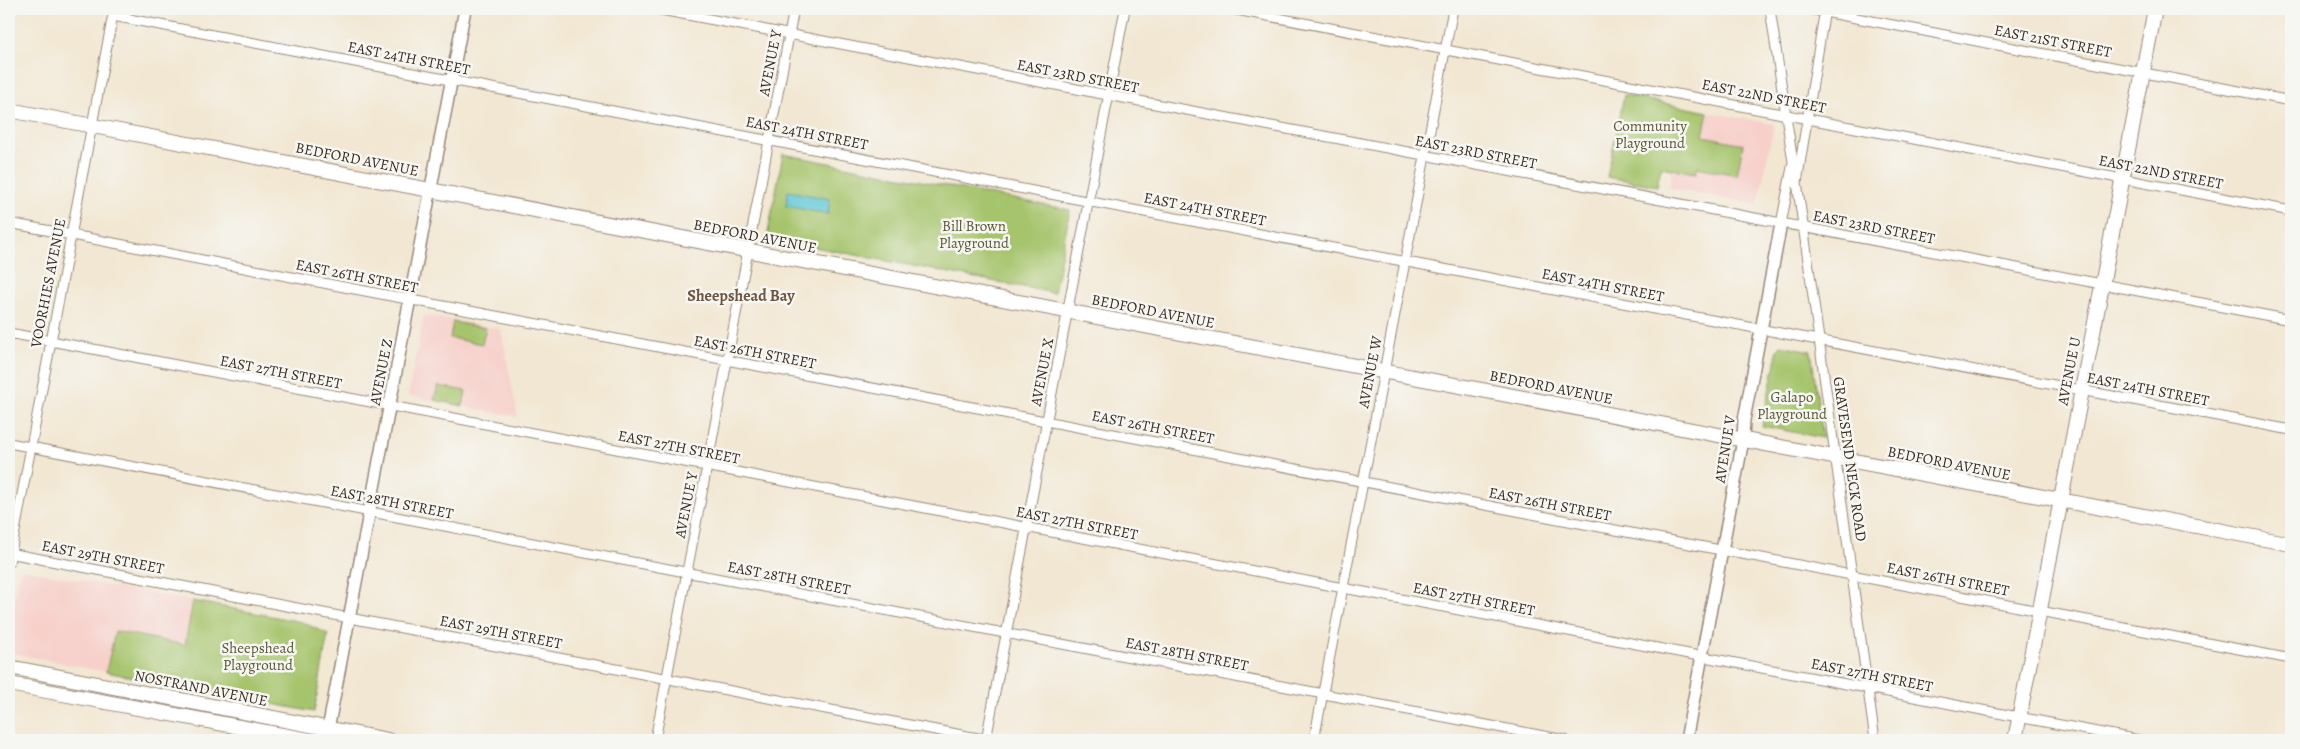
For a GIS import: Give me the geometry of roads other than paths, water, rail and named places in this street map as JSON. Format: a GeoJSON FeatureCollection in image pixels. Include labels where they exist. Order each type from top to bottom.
{"type":"FeatureCollection","features":[{"type":"Feature","properties":{"kind":"main road","name":"AVENUE U"},"geometry":{"type":"LineString","coordinates":[[2015,740],[2155,9]]}},
{"type":"Feature","properties":{"kind":"main road","name":"BEDFORD AVENUE"},"geometry":{"type":"LineString","coordinates":[[9,110],[2291,544]]}},
{"type":"Feature","properties":{"kind":"main road","name":"NOSTRAND AVENUE"},"geometry":{"type":"LineString","coordinates":[[9,667],[327,735],[388,740]]}},
{"type":"Feature","properties":{"kind":"main road","name":"NOSTRAND AVENUE"},"geometry":{"type":"LineString","coordinates":[[9,684],[309,740]]}},
{"type":"Feature","properties":{"kind":"street","name":"AVENUE Z"},"geometry":{"type":"LineString","coordinates":[[327,735],[465,9]]}},
{"type":"Feature","properties":{"kind":"street","name":"EAST 23RD STREET"},"geometry":{"type":"LineString","coordinates":[[656,9],[2291,320]]}},
{"type":"Feature","properties":{"kind":"street","name":"AVENUE Y"},"geometry":{"type":"LineString","coordinates":[[655,740],[794,9]]}},
{"type":"Feature","properties":{"kind":"street","name":"AVENUE X"},"geometry":{"type":"LineString","coordinates":[[986,740],[1125,9]]}},
{"type":"Feature","properties":{"kind":"street","name":"EAST 22ND STREET"},"geometry":{"type":"LineString","coordinates":[[1231,9],[2291,210]]}},
{"type":"Feature","properties":{"kind":"street","name":"AVENUE W"},"geometry":{"type":"LineString","coordinates":[[1314,740],[1453,9]]}},
{"type":"Feature","properties":{"kind":"street"},"geometry":{"type":"LineString","coordinates":[[1770,9],[1785,114]]}},
{"type":"Feature","properties":{"kind":"street","name":"EAST 21ST STREET"},"geometry":{"type":"LineString","coordinates":[[1809,9],[1825,10],[2291,101]]}},
{"type":"Feature","properties":{"kind":"street"},"geometry":{"type":"LineString","coordinates":[[1807,118],[1825,10]]}},
{"type":"Feature","properties":{"kind":"street","name":"EAST 24TH STREET"},"geometry":{"type":"LineString","coordinates":[[114,12],[452,80],[2291,430]]}},
{"type":"Feature","properties":{"kind":"street","name":"VOORHIES AVENUE"},"geometry":{"type":"LineString","coordinates":[[9,557],[114,12]]}},
{"type":"Feature","properties":{"kind":"street","name":"AVENUE V"},"geometry":{"type":"LineString","coordinates":[[1686,740],[1743,440],[1744,420],[1794,162],[1785,114]]}},
{"type":"Feature","properties":{"kind":"street","name":"GRAVESEND NECK ROAD"},"geometry":{"type":"LineString","coordinates":[[1807,118],[1797,182],[1802,228],[1820,341],[1876,740]]}},
{"type":"Feature","properties":{"kind":"street","name":"EAST 26TH STREET"},"geometry":{"type":"LineString","coordinates":[[9,223],[2291,659]]}},
{"type":"Feature","properties":{"kind":"street","name":"EAST 27TH STREET"},"geometry":{"type":"LineString","coordinates":[[9,333],[2139,740]]}},
{"type":"Feature","properties":{"kind":"street","name":"EAST 28TH STREET"},"geometry":{"type":"LineString","coordinates":[[9,444],[1565,740]]}},
{"type":"Feature","properties":{"kind":"street","name":"EAST 29TH STREET"},"geometry":{"type":"LineString","coordinates":[[9,557],[349,617],[986,740]]}},
{"type":"Feature","properties":{"kind":"water"},"geometry":{"type":"Polygon","coordinates":[[[788,191],[830,199],[828,214],[786,206],[788,191]]]}},
{"type":"Feature","properties":{"kind":"district","name":"Sheepshead Bay"},"geometry":{"type":"Point","coordinates":[741,296]}},
{"type":"Feature","properties":{"kind":"park label","name":"Community Playground"},"geometry":{"type":"Point","coordinates":[1650,134]}},
{"type":"Feature","properties":{"kind":"park label","name":"Bill Brown Playground"},"geometry":{"type":"Point","coordinates":[974,234]}},
{"type":"Feature","properties":{"kind":"park label","name":"Galapo Playground"},"geometry":{"type":"Point","coordinates":[1792,406]}},
{"type":"Feature","properties":{"kind":"park label","name":"Sheepshead Playground"},"geometry":{"type":"Point","coordinates":[258,656]}}]}
